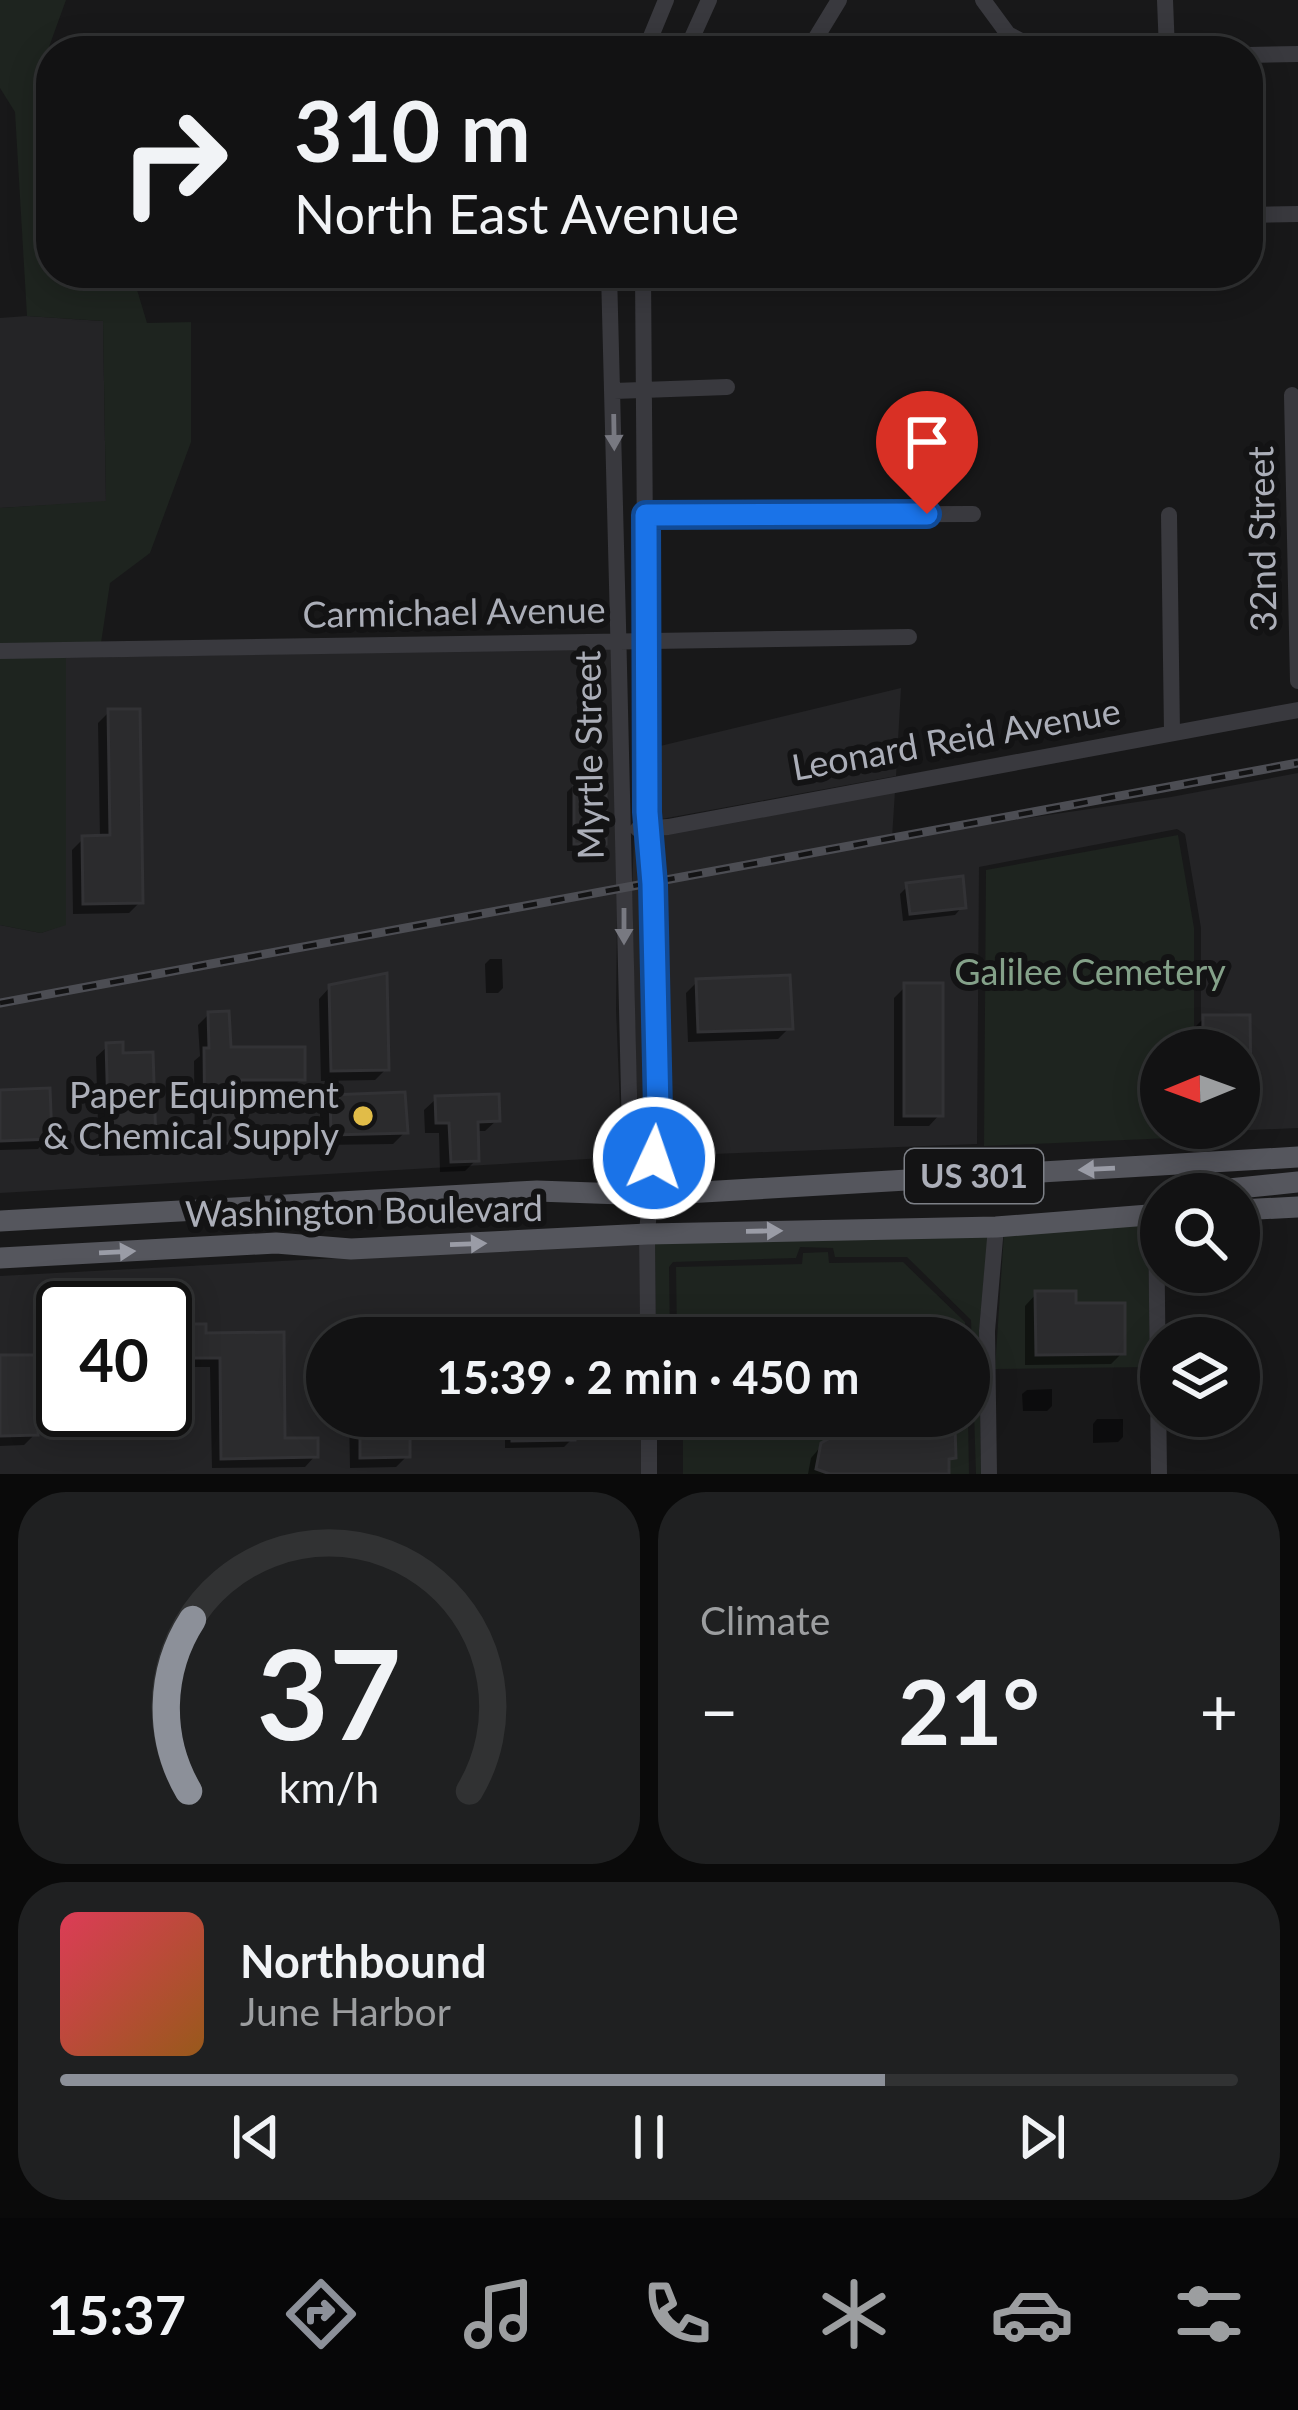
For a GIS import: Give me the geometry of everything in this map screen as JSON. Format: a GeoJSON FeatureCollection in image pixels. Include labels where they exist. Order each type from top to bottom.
{"type":"FeatureCollection","features":[{"type":"Feature","properties":{"kind":"main road","name":"Washington Boulevard"},"geometry":{"type":"LineString","coordinates":[[0,1221],[537,1191],[643,1194],[1298,1157]]}},
{"type":"Feature","properties":{"kind":"main road"},"geometry":{"type":"LineString","coordinates":[[1260,1186],[1298,1182]]}},
{"type":"Feature","properties":{"kind":"main road"},"geometry":{"type":"LineString","coordinates":[[1260,1209],[1298,1207]]}},
{"type":"Feature","properties":{"kind":"main road","name":"Washington Boulevard"},"geometry":{"type":"LineString","coordinates":[[0,1258],[276,1244],[396,1247],[647,1234],[996,1226],[1140,1215]]}},
{"type":"Feature","properties":{"kind":"street"},"geometry":{"type":"LineString","coordinates":[[651,36],[666,0]]}},
{"type":"Feature","properties":{"kind":"street"},"geometry":{"type":"LineString","coordinates":[[693,36],[709,0]]}},
{"type":"Feature","properties":{"kind":"street"},"geometry":{"type":"LineString","coordinates":[[817,36],[838,0]]}},
{"type":"Feature","properties":{"kind":"street"},"geometry":{"type":"LineString","coordinates":[[982,0],[1012,36]]}},
{"type":"Feature","properties":{"kind":"street"},"geometry":{"type":"LineString","coordinates":[[1165,0],[1166,36]]}},
{"type":"Feature","properties":{"kind":"street"},"geometry":{"type":"LineString","coordinates":[[1263,55],[1298,54]]}},
{"type":"Feature","properties":{"kind":"street"},"geometry":{"type":"LineString","coordinates":[[1263,215],[1298,214]]}},
{"type":"Feature","properties":{"kind":"street","name":"Myrtle Street"},"geometry":{"type":"LineString","coordinates":[[610,288],[626,831],[624,1009],[631,1179],[643,1194]]}},
{"type":"Feature","properties":{"kind":"street","name":"Myrtle Street"},"geometry":{"type":"LineString","coordinates":[[643,288],[649,827],[658,1110],[643,1194],[648,1317]]}},
{"type":"Feature","properties":{"kind":"street"},"geometry":{"type":"LineString","coordinates":[[614,391],[727,387]]}},
{"type":"Feature","properties":{"kind":"street","name":"32nd Street"},"geometry":{"type":"LineString","coordinates":[[1292,395],[1298,681]]}},
{"type":"Feature","properties":{"kind":"street"},"geometry":{"type":"LineString","coordinates":[[646,515],[974,514]]}},
{"type":"Feature","properties":{"kind":"street"},"geometry":{"type":"LineString","coordinates":[[1169,515],[1172,733]]}},
{"type":"Feature","properties":{"kind":"street","name":"Carmichael Avenue"},"geometry":{"type":"LineString","coordinates":[[0,651],[909,637]]}},
{"type":"Feature","properties":{"kind":"street","name":"Leonard Reid Avenue"},"geometry":{"type":"LineString","coordinates":[[626,831],[1298,710]]}},
{"type":"Feature","properties":{"kind":"street"},"geometry":{"type":"LineString","coordinates":[[988,1474],[987,1331],[996,1226]]}},
{"type":"Feature","properties":{"kind":"street"},"geometry":{"type":"LineString","coordinates":[[1159,1474],[1160,1293]]}},
{"type":"Feature","properties":{"kind":"street"},"geometry":{"type":"LineString","coordinates":[[649,1437],[649,1474]]}},
{"type":"Feature","properties":{"kind":"shaded area"},"geometry":{"type":"Polygon","coordinates":[[[0,318],[103,321],[106,502],[0,508],[0,318]]]}},
{"type":"Feature","properties":{"kind":"shaded area"},"geometry":{"type":"Polygon","coordinates":[[[613,648],[622,1157],[0,1193],[0,925],[41,933],[66,924],[66,658],[613,648]]]}},
{"type":"Feature","properties":{"kind":"shaded area"},"geometry":{"type":"Polygon","coordinates":[[[901,688],[896,776],[656,820],[656,747],[901,688]]]}},
{"type":"Feature","properties":{"kind":"shaded area"},"geometry":{"type":"Polygon","coordinates":[[[1298,773],[1298,1128],[1260,1130],[1260,1029],[1201,1029],[1201,928],[1185,834],[1177,829],[979,867],[977,1144],[662,1156],[665,1110],[657,834],[895,791],[892,838],[1171,797],[1298,773]]]}},
{"type":"Feature","properties":{"kind":"shaded area"},"geometry":{"type":"Polygon","coordinates":[[[641,836],[649,1110],[646,1156],[638,1156],[632,891],[634,837],[641,836]]]}},
{"type":"Feature","properties":{"kind":"shaded area"},"geometry":{"type":"Polygon","coordinates":[[[639,1242],[640,1317],[306,1317],[306,1437],[641,1437],[641,1474],[0,1474],[0,1276],[639,1242]]]}},
{"type":"Feature","properties":{"kind":"green space"},"geometry":{"type":"Polygon","coordinates":[[[0,0],[66,0],[53,36],[36,36],[36,288],[136,288],[147,323],[191,322],[191,442],[150,553],[110,583],[101,643],[0,644],[0,508],[106,501],[103,321],[27,316],[15,112],[0,88],[0,0]]]}},
{"type":"Feature","properties":{"kind":"green space"},"geometry":{"type":"Polygon","coordinates":[[[0,658],[66,658],[66,925],[41,933],[0,925],[0,658]]]}},
{"type":"Feature","properties":{"kind":"green space","name":"Galilee Cemetery"},"geometry":{"type":"Polygon","coordinates":[[[1178,835],[1194,928],[1194,1029],[1140,1029],[1140,1139],[984,1146],[986,870],[1178,835]]]}},
{"type":"Feature","properties":{"kind":"green space"},"geometry":{"type":"Polygon","coordinates":[[[1140,1223],[1140,1293],[1149,1293],[1149,1317],[1140,1317],[1140,1367],[995,1369],[1004,1233],[1140,1223]]]}},
{"type":"Feature","properties":{"kind":"green space"},"geometry":{"type":"Polygon","coordinates":[[[988,1234],[980,1317],[968,1317],[907,1257],[835,1257],[833,1248],[800,1247],[796,1258],[673,1262],[669,1267],[670,1317],[656,1317],[655,1241],[988,1234]]]}},
{"type":"Feature","properties":{"kind":"green space"},"geometry":{"type":"Polygon","coordinates":[[[828,1252],[829,1263],[903,1262],[960,1317],[677,1317],[676,1267],[802,1264],[803,1253],[828,1252]]]}},
{"type":"Feature","properties":{"kind":"green space"},"geometry":{"type":"Polygon","coordinates":[[[683,1437],[968,1437],[969,1474],[683,1474],[683,1437]]]}},
{"type":"Feature","properties":{"kind":"green space"},"geometry":{"type":"Polygon","coordinates":[[[975,1437],[980,1437],[981,1474],[976,1474],[975,1437]]]}},
{"type":"Feature","properties":{"kind":"building"},"geometry":{"type":"Polygon","coordinates":[[[108,709],[140,709],[143,903],[83,904],[82,836],[110,835],[108,709]]]}},
{"type":"Feature","properties":{"kind":"building"},"geometry":{"type":"Polygon","coordinates":[[[574,781],[606,781],[606,844],[574,844],[574,781]]]}},
{"type":"Feature","properties":{"kind":"building"},"geometry":{"type":"Polygon","coordinates":[[[963,876],[966,908],[910,914],[906,883],[963,876]]]}},
{"type":"Feature","properties":{"kind":"building"},"geometry":{"type":"Polygon","coordinates":[[[387,973],[389,1070],[331,1071],[329,985],[387,973]]]}},
{"type":"Feature","properties":{"kind":"building"},"geometry":{"type":"Polygon","coordinates":[[[790,975],[793,1029],[698,1032],[696,979],[790,975]]]}},
{"type":"Feature","properties":{"kind":"building"},"geometry":{"type":"Polygon","coordinates":[[[904,983],[943,983],[943,1116],[904,1116],[904,983]]]}},
{"type":"Feature","properties":{"kind":"building"},"geometry":{"type":"Polygon","coordinates":[[[229,1011],[231,1047],[305,1047],[305,1080],[240,1080],[241,1143],[205,1144],[208,1012],[229,1011]]]}},
{"type":"Feature","properties":{"kind":"building"},"geometry":{"type":"Polygon","coordinates":[[[1203,1015],[1250,1015],[1250,1029],[1203,1029],[1203,1015]]]}},
{"type":"Feature","properties":{"kind":"building"},"geometry":{"type":"Polygon","coordinates":[[[123,1042],[123,1053],[153,1052],[156,1145],[109,1146],[106,1043],[123,1042]]]}},
{"type":"Feature","properties":{"kind":"building"},"geometry":{"type":"Polygon","coordinates":[[[50,1088],[52,1139],[0,1141],[0,1090],[50,1088]]]}},
{"type":"Feature","properties":{"kind":"building"},"geometry":{"type":"Polygon","coordinates":[[[405,1092],[408,1133],[331,1135],[330,1095],[405,1092]]]}},
{"type":"Feature","properties":{"kind":"building"},"geometry":{"type":"Polygon","coordinates":[[[499,1094],[500,1121],[478,1122],[479,1161],[451,1162],[449,1123],[436,1123],[435,1096],[499,1094]]]}},
{"type":"Feature","properties":{"kind":"building"},"geometry":{"type":"Polygon","coordinates":[[[1035,1291],[1076,1291],[1076,1303],[1125,1303],[1125,1354],[1036,1355],[1035,1291]]]}},
{"type":"Feature","properties":{"kind":"building"},"geometry":{"type":"Polygon","coordinates":[[[192,1324],[206,1324],[206,1333],[284,1332],[285,1438],[318,1438],[318,1457],[221,1459],[220,1358],[192,1358],[192,1324]]]}},
{"type":"Feature","properties":{"kind":"building"},"geometry":{"type":"Polygon","coordinates":[[[0,1355],[36,1355],[36,1435],[0,1436],[0,1355]]]}},
{"type":"Feature","properties":{"kind":"building"},"geometry":{"type":"Polygon","coordinates":[[[360,1437],[410,1437],[410,1457],[360,1458],[360,1437]]]}},
{"type":"Feature","properties":{"kind":"building"},"geometry":{"type":"Polygon","coordinates":[[[512,1437],[575,1440],[512,1441],[512,1437]]]}},
{"type":"Feature","properties":{"kind":"building"},"geometry":{"type":"Polygon","coordinates":[[[832,1437],[955,1437],[956,1458],[949,1459],[949,1474],[830,1474],[816,1469],[821,1443],[832,1437]]]}},
{"type":"Feature","properties":{"kind":"railway"},"geometry":{"type":"LineString","coordinates":[[0,1003],[1298,763]]}},
{"type":"Feature","properties":{"kind":"place","name":"Paper Equipment & Chemical Supply"},"geometry":{"type":"Point","coordinates":[363,1116]}},
{"type":"Feature","properties":{"kind":"route"},"geometry":{"type":"LineString","coordinates":[[654,1158],[658,1110],[647,812],[646,515],[927,514]]}}]}
